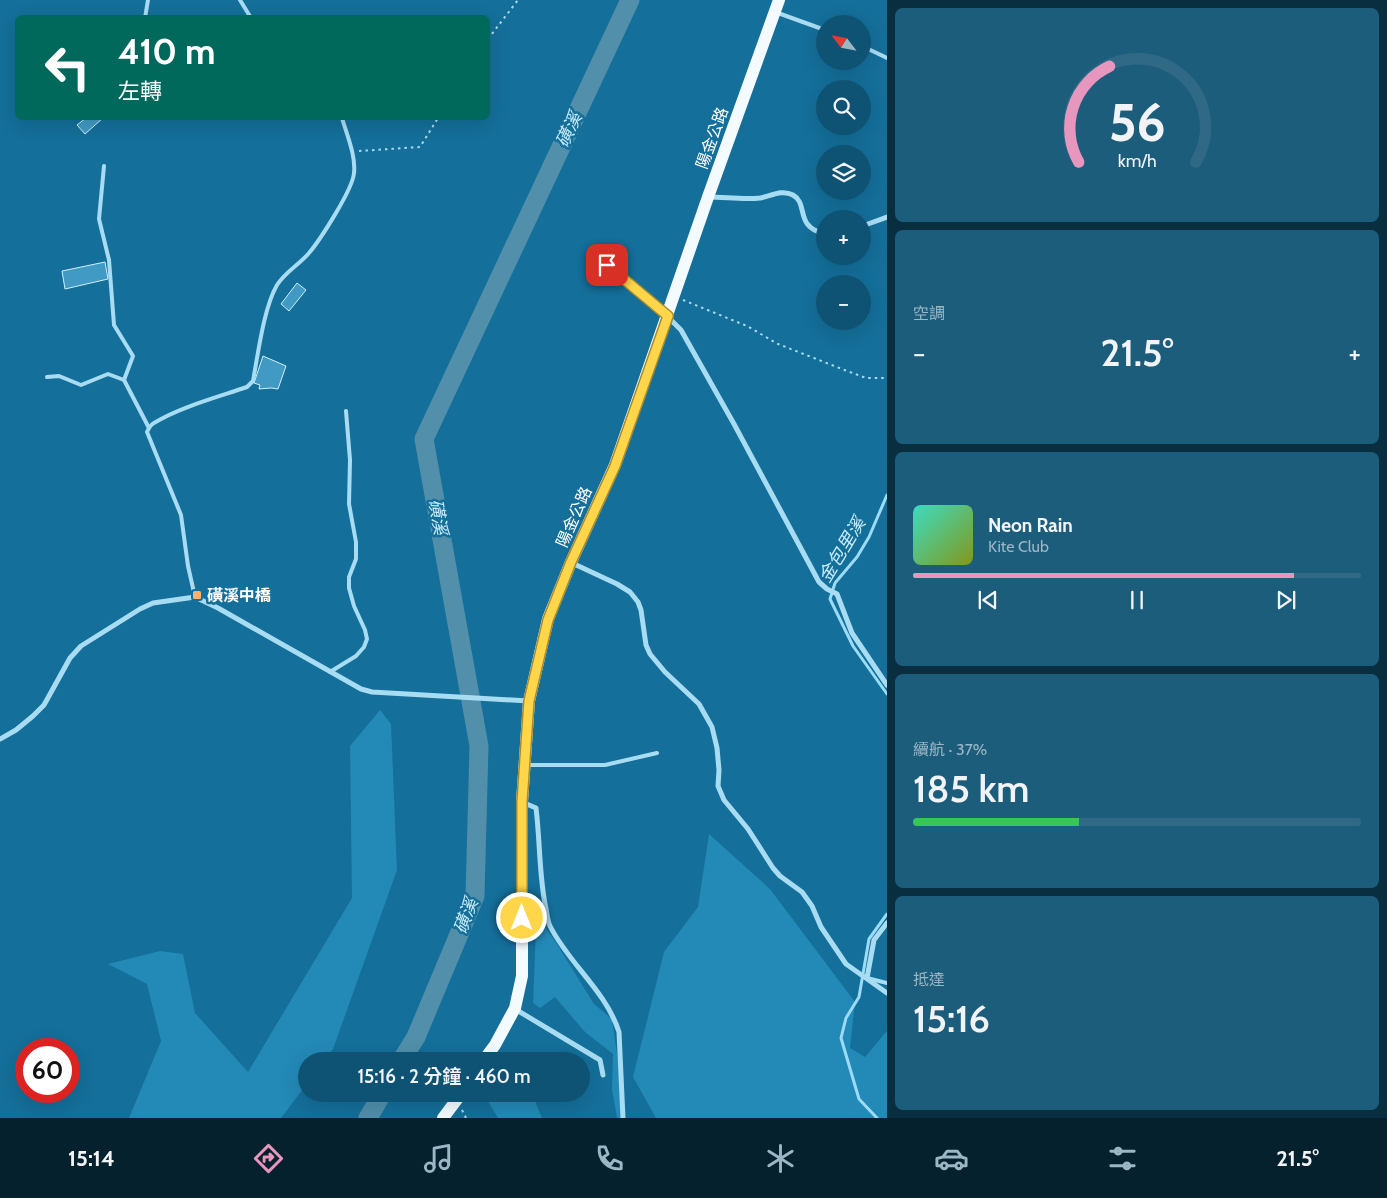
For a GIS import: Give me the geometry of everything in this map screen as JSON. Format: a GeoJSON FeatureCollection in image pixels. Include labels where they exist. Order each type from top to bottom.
{"type":"FeatureCollection","features":[{"type":"Feature","properties":{"kind":"main road","name":"陽金公路"},"geometry":{"type":"LineString","coordinates":[[490,1052],[514,1008],[522,976],[522,802],[524,765],[529,701],[548,620],[571,562],[615,466],[708,197],[777,6]]}},
{"type":"Feature","properties":{"kind":"main road"},"geometry":{"type":"LineString","coordinates":[[443,1118],[454,1102]]}},
{"type":"Feature","properties":{"kind":"street"},"geometry":{"type":"LineString","coordinates":[[708,197],[759,198],[777,192],[791,194],[796,197],[805,222],[816,232]]}},
{"type":"Feature","properties":{"kind":"street"},"geometry":{"type":"LineString","coordinates":[[871,223],[887,217]]}},
{"type":"Feature","properties":{"kind":"street"},"geometry":{"type":"LineString","coordinates":[[592,252],[668,316],[680,330],[734,424],[819,582],[837,594],[852,632],[887,685]]}},
{"type":"Feature","properties":{"kind":"street"},"geometry":{"type":"LineString","coordinates":[[571,562],[630,592],[638,602],[641,610],[646,646],[650,654],[665,672],[699,704],[712,728],[717,748],[718,786],[724,800],[748,829],[773,868],[780,876],[802,892],[812,906],[821,927],[846,964],[856,973],[867,978],[887,993]]}},
{"type":"Feature","properties":{"kind":"street"},"geometry":{"type":"LineString","coordinates":[[0,739],[16,730],[34,716],[44,705],[70,658],[81,646],[140,609],[154,603],[195,597],[218,608],[361,689],[372,692],[529,701]]}},
{"type":"Feature","properties":{"kind":"street"},"geometry":{"type":"LineString","coordinates":[[522,802],[533,805],[536,808],[541,882],[549,924],[565,950],[615,1018],[619,1032],[623,1118]]}},
{"type":"Feature","properties":{"kind":"street"},"geometry":{"type":"LineString","coordinates":[[867,978],[874,940],[887,923]]}},
{"type":"Feature","properties":{"kind":"street"},"geometry":{"type":"LineString","coordinates":[[514,1008],[600,1060],[603,1075]]}},
{"type":"Feature","properties":{"kind":"lane"},"geometry":{"type":"LineString","coordinates":[[146,15],[148,0]]}},
{"type":"Feature","properties":{"kind":"lane"},"geometry":{"type":"LineString","coordinates":[[240,0],[249,15]]}},
{"type":"Feature","properties":{"kind":"lane"},"geometry":{"type":"LineString","coordinates":[[777,6],[816,26]]}},
{"type":"Feature","properties":{"kind":"lane"},"geometry":{"type":"LineString","coordinates":[[871,50],[887,58]]}},
{"type":"Feature","properties":{"kind":"lane"},"geometry":{"type":"LineString","coordinates":[[195,597],[184,542],[181,515],[147,432],[153,424],[185,409],[247,387],[253,381],[269,303],[276,287],[285,274],[309,254],[330,222],[352,181],[354,172],[351,152],[343,120]]}},
{"type":"Feature","properties":{"kind":"lane"},"geometry":{"type":"LineString","coordinates":[[104,166],[99,219],[109,260],[114,325],[133,356],[124,380]]}},
{"type":"Feature","properties":{"kind":"lane"},"geometry":{"type":"LineString","coordinates":[[47,377],[59,376],[81,385],[108,374],[124,380],[149,428]]}},
{"type":"Feature","properties":{"kind":"lane"},"geometry":{"type":"LineString","coordinates":[[330,672],[356,656],[364,647],[367,639],[349,588],[349,577],[356,559],[356,542],[350,504],[350,460],[346,411]]}},
{"type":"Feature","properties":{"kind":"lane"},"geometry":{"type":"LineString","coordinates":[[524,765],[605,765],[657,753]]}},
{"type":"Feature","properties":{"kind":"lane"},"geometry":{"type":"LineString","coordinates":[[867,978],[887,982]]}},
{"type":"Feature","properties":{"kind":"path"},"geometry":{"type":"LineString","coordinates":[[490,36],[518,0]]}},
{"type":"Feature","properties":{"kind":"path"},"geometry":{"type":"LineString","coordinates":[[351,152],[420,147],[437,120]]}},
{"type":"Feature","properties":{"kind":"path"},"geometry":{"type":"LineString","coordinates":[[674,297],[746,326],[778,344],[847,371],[866,378],[887,378]]}},
{"type":"Feature","properties":{"kind":"shaded area"},"geometry":{"type":"Polygon","coordinates":[[[380,710],[391,724],[397,870],[333,1049],[331,1052],[298,1052],[298,1096],[281,1118],[129,1118],[161,1041],[147,984],[108,964],[160,951],[183,954],[195,1013],[248,1072],[352,898],[350,746],[380,710]]]}},
{"type":"Feature","properties":{"kind":"shaded area"},"geometry":{"type":"Polygon","coordinates":[[[709,834],[770,889],[855,1002],[850,1048],[865,1057],[887,1031],[887,1118],[656,1118],[633,1077],[664,952],[698,907],[709,834]]]}},
{"type":"Feature","properties":{"kind":"shaded area"},"geometry":{"type":"Polygon","coordinates":[[[543,925],[594,1004],[612,1019],[618,1061],[622,1118],[617,1118],[612,1089],[613,1054],[585,1032],[555,997],[540,1008],[533,1003],[536,929],[543,925]]]}},
{"type":"Feature","properties":{"kind":"shaded area"},"geometry":{"type":"Polygon","coordinates":[[[489,1102],[535,1102],[542,1118],[498,1118],[489,1102]]]}},
{"type":"Feature","properties":{"kind":"building"},"geometry":{"type":"Polygon","coordinates":[[[83,120],[101,120],[85,134],[77,125],[83,120]]]}},
{"type":"Feature","properties":{"kind":"building"},"geometry":{"type":"Polygon","coordinates":[[[105,262],[108,279],[65,289],[62,271],[105,262]]]}},
{"type":"Feature","properties":{"kind":"building"},"geometry":{"type":"Polygon","coordinates":[[[297,283],[306,290],[289,311],[281,304],[297,283]]]}},
{"type":"Feature","properties":{"kind":"building"},"geometry":{"type":"Polygon","coordinates":[[[263,356],[286,366],[278,389],[259,389],[260,385],[254,383],[263,356]]]}},
{"type":"Feature","properties":{"kind":"waterway","name":"磺溪"},"geometry":{"type":"LineString","coordinates":[[407,1052],[416,1037],[475,896],[479,746],[424,439],[630,0]]}},
{"type":"Feature","properties":{"kind":"waterway","name":"金包里溪"},"geometry":{"type":"LineString","coordinates":[[887,495],[869,537],[857,557],[835,583],[830,599],[853,646],[887,694]]}},
{"type":"Feature","properties":{"kind":"waterway","name":"金包里溪"},"geometry":{"type":"LineString","coordinates":[[877,1118],[859,1099],[841,1038],[846,1018],[859,997],[869,939],[887,914]]}},
{"type":"Feature","properties":{"kind":"waterway","name":"磺溪"},"geometry":{"type":"LineString","coordinates":[[368,1118],[377,1102]]}},
{"type":"Feature","properties":{"kind":"place","name":"磺溪中橋"},"geometry":{"type":"Point","coordinates":[197,595]}},
{"type":"Feature","properties":{"kind":"route"},"geometry":{"type":"LineString","coordinates":[[522,918],[522,802],[529,701],[548,620],[571,562],[615,466],[668,316],[607,265]]}}]}
